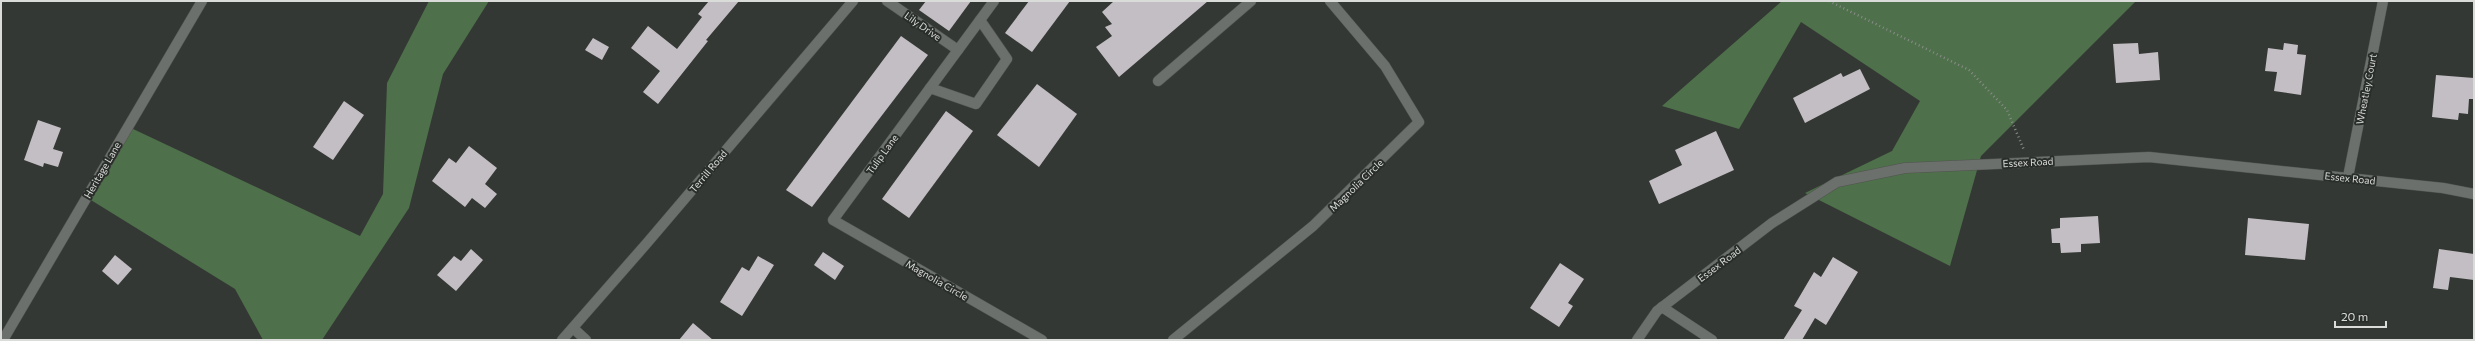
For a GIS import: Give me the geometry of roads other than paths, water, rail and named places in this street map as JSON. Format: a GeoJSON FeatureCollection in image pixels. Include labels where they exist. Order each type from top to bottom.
{"type":"FeatureCollection","features":[{"type":"Feature","properties":{"kind":"street","name":"Heritage Lane"},"geometry":{"type":"LineString","coordinates":[[3,340],[202,1]]}},
{"type":"Feature","properties":{"kind":"street","name":"Terrill Road"},"geometry":{"type":"LineString","coordinates":[[562,340],[853,1]]}},
{"type":"Feature","properties":{"kind":"street","name":"Lily Drive"},"geometry":{"type":"LineString","coordinates":[[887,1],[958,50]]}},
{"type":"Feature","properties":{"kind":"street","name":"Tulip Lane"},"geometry":{"type":"LineString","coordinates":[[833,220],[994,1]]}},
{"type":"Feature","properties":{"kind":"street"},"geometry":{"type":"LineString","coordinates":[[1158,81],[1251,1]]}},
{"type":"Feature","properties":{"kind":"street","name":"Magnolia Circle"},"geometry":{"type":"LineString","coordinates":[[1173,340],[1313,226],[1420,122],[1385,66],[1330,1]]}},
{"type":"Feature","properties":{"kind":"street","name":"Wheatley Court"},"geometry":{"type":"LineString","coordinates":[[2348,177],[2383,1]]}},
{"type":"Feature","properties":{"kind":"street"},"geometry":{"type":"LineString","coordinates":[[930,88],[976,104],[1007,59],[980,20]]}},
{"type":"Feature","properties":{"kind":"street","name":"Essex Road"},"geometry":{"type":"LineString","coordinates":[[1637,340],[1656,311],[1772,223],[1837,182],[1904,168],[2149,156],[2348,177],[2474,194]]}},
{"type":"Feature","properties":{"kind":"street","name":"Magnolia Circle"},"geometry":{"type":"LineString","coordinates":[[833,220],[1042,340]]}},
{"type":"Feature","properties":{"kind":"street"},"geometry":{"type":"LineString","coordinates":[[1662,307],[1712,340]]}},
{"type":"Feature","properties":{"kind":"street"},"geometry":{"type":"LineString","coordinates":[[573,328],[586,340]]}}]}
